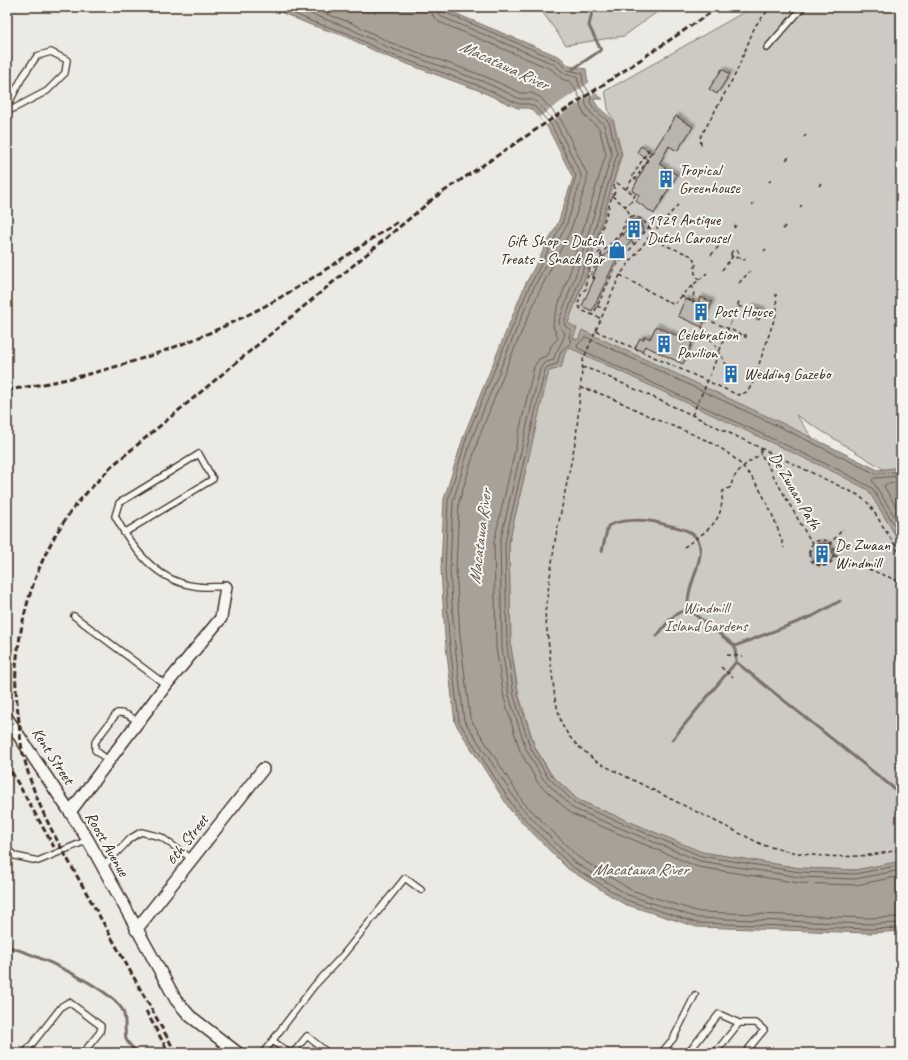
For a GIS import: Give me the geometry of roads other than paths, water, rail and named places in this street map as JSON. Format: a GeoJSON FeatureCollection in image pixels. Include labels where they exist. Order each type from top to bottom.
{"type":"FeatureCollection","features":[{"type":"Feature","properties":{"kind":"street","name":"Roost Avenue"},"geometry":{"type":"LineString","coordinates":[[226,586],[221,618],[166,685],[70,812],[88,840],[136,930],[176,1000],[190,1016],[238,1053]]}},
{"type":"Feature","properties":{"kind":"street","name":"Kent Street"},"geometry":{"type":"LineString","coordinates":[[7,718],[70,812]]}},
{"type":"Feature","properties":{"kind":"street","name":"6th Street"},"geometry":{"type":"LineString","coordinates":[[136,930],[263,769]]}},
{"type":"Feature","properties":{"kind":"lane"},"geometry":{"type":"LineString","coordinates":[[767,48],[803,7]]}},
{"type":"Feature","properties":{"kind":"lane"},"geometry":{"type":"LineString","coordinates":[[7,107],[37,56],[51,52],[67,60],[65,73],[47,91],[7,112]]}},
{"type":"Feature","properties":{"kind":"lane"},"geometry":{"type":"LineString","coordinates":[[124,533],[213,479],[199,454],[119,503],[115,516],[124,533],[132,546],[153,568],[181,582],[195,586],[226,586]]}},
{"type":"Feature","properties":{"kind":"lane"},"geometry":{"type":"LineString","coordinates":[[74,616],[166,685]]}},
{"type":"Feature","properties":{"kind":"lane"},"geometry":{"type":"LineString","coordinates":[[109,761],[95,750],[94,742],[117,713],[128,714],[138,722]]}},
{"type":"Feature","properties":{"kind":"lane"},"geometry":{"type":"LineString","coordinates":[[103,867],[131,838],[141,832],[161,837],[192,859]]}},
{"type":"Feature","properties":{"kind":"lane"},"geometry":{"type":"LineString","coordinates":[[7,850],[15,856],[38,861],[88,840]]}},
{"type":"Feature","properties":{"kind":"lane"},"geometry":{"type":"LineString","coordinates":[[263,1053],[314,986],[342,955],[405,878],[421,890]]}},
{"type":"Feature","properties":{"kind":"lane"},"geometry":{"type":"LineString","coordinates":[[661,1053],[673,1039],[695,995]]}},
{"type":"Feature","properties":{"kind":"lane"},"geometry":{"type":"LineString","coordinates":[[25,1053],[62,1006],[69,1002],[101,1026],[100,1032],[84,1053]]}},
{"type":"Feature","properties":{"kind":"lane"},"geometry":{"type":"LineString","coordinates":[[688,1053],[719,1014],[739,1023],[756,1023],[764,1030],[745,1053]]}},
{"type":"Feature","properties":{"kind":"lane"},"geometry":{"type":"LineString","coordinates":[[715,1053],[739,1023]]}},
{"type":"Feature","properties":{"kind":"lane"},"geometry":{"type":"LineString","coordinates":[[293,1053],[307,1036],[328,1053]]}},
{"type":"Feature","properties":{"kind":"lane"},"geometry":{"type":"LineString","coordinates":[[273,1041],[289,1053]]}},
{"type":"Feature","properties":{"kind":"water","name":"Macatawa River"},"geometry":{"type":"Polygon","coordinates":[[[274,7],[440,7],[560,57],[569,66],[586,69],[590,86],[595,93],[603,99],[593,99],[598,107],[612,119],[621,154],[586,274],[568,323],[577,328],[573,338],[578,340],[582,330],[786,425],[878,470],[901,467],[901,493],[899,495],[901,499],[901,544],[868,490],[838,474],[570,348],[565,353],[561,368],[549,371],[509,542],[511,647],[518,695],[534,746],[550,774],[578,800],[702,852],[800,868],[855,870],[901,861],[901,931],[869,933],[697,927],[624,904],[568,869],[511,811],[455,723],[445,637],[441,569],[444,499],[464,435],[525,285],[558,223],[573,178],[548,128],[533,110],[528,108],[518,108],[478,90],[383,55],[345,36],[311,25],[278,11],[274,7]]]}},
{"type":"Feature","properties":{"kind":"waterway"},"geometry":{"type":"LineString","coordinates":[[573,69],[601,50],[589,26],[593,7]]}},
{"type":"Feature","properties":{"kind":"waterway"},"geometry":{"type":"LineString","coordinates":[[602,551],[608,526],[619,522],[633,520],[654,522],[680,528],[691,533],[698,540],[700,558],[690,590],[688,600],[689,610],[735,646]]}},
{"type":"Feature","properties":{"kind":"waterway"},"geometry":{"type":"LineString","coordinates":[[840,601],[813,616],[735,646],[736,662],[901,794]]}},
{"type":"Feature","properties":{"kind":"waterway"},"geometry":{"type":"LineString","coordinates":[[657,636],[674,616],[683,611],[689,610]]}},
{"type":"Feature","properties":{"kind":"waterway"},"geometry":{"type":"LineString","coordinates":[[672,740],[736,662]]}},
{"type":"Feature","properties":{"kind":"waterway"},"geometry":{"type":"LineString","coordinates":[[7,947],[33,955],[51,963],[86,981],[114,1000],[124,1012],[126,1039],[137,1053]]}},
{"type":"Feature","properties":{"kind":"railway"},"geometry":{"type":"LineString","coordinates":[[428,202],[719,7]]}},
{"type":"Feature","properties":{"kind":"railway"},"geometry":{"type":"LineString","coordinates":[[176,1053],[58,842],[43,813],[31,782],[21,742],[16,695],[18,649],[21,629],[31,591],[46,554],[65,520],[81,499],[113,465],[433,199]]}},
{"type":"Feature","properties":{"kind":"railway"},"geometry":{"type":"LineString","coordinates":[[7,390],[107,369],[172,348],[203,335],[265,306],[316,276],[398,222]]}},
{"type":"Feature","properties":{"kind":"railway"},"geometry":{"type":"LineString","coordinates":[[7,764],[54,847]]}},
{"type":"Feature","properties":{"kind":"railway"},"geometry":{"type":"LineString","coordinates":[[146,1011],[169,1053]]}},
{"type":"Feature","properties":{"kind":"place","name":"Tropical Greenhouse"},"geometry":{"type":"Point","coordinates":[666,179]}},
{"type":"Feature","properties":{"kind":"place","name":"1929 Antique Dutch Carousel"},"geometry":{"type":"Point","coordinates":[634,229]}},
{"type":"Feature","properties":{"kind":"place","name":"Gift Shop - Dutch Treats - Snack Bar"},"geometry":{"type":"Point","coordinates":[617,250]}},
{"type":"Feature","properties":{"kind":"place","name":"Post House"},"geometry":{"type":"Point","coordinates":[701,312]}},
{"type":"Feature","properties":{"kind":"place","name":"Celebration Pavilion"},"geometry":{"type":"Point","coordinates":[664,344]}},
{"type":"Feature","properties":{"kind":"place","name":"Wedding Gazebo"},"geometry":{"type":"Point","coordinates":[731,374]}},
{"type":"Feature","properties":{"kind":"place","name":"De Zwaan Windmill"},"geometry":{"type":"Point","coordinates":[822,554]}},
{"type":"Feature","properties":{"kind":"park label","name":"Windmill Island Gardens"},"geometry":{"type":"Point","coordinates":[706,617]}}]}
